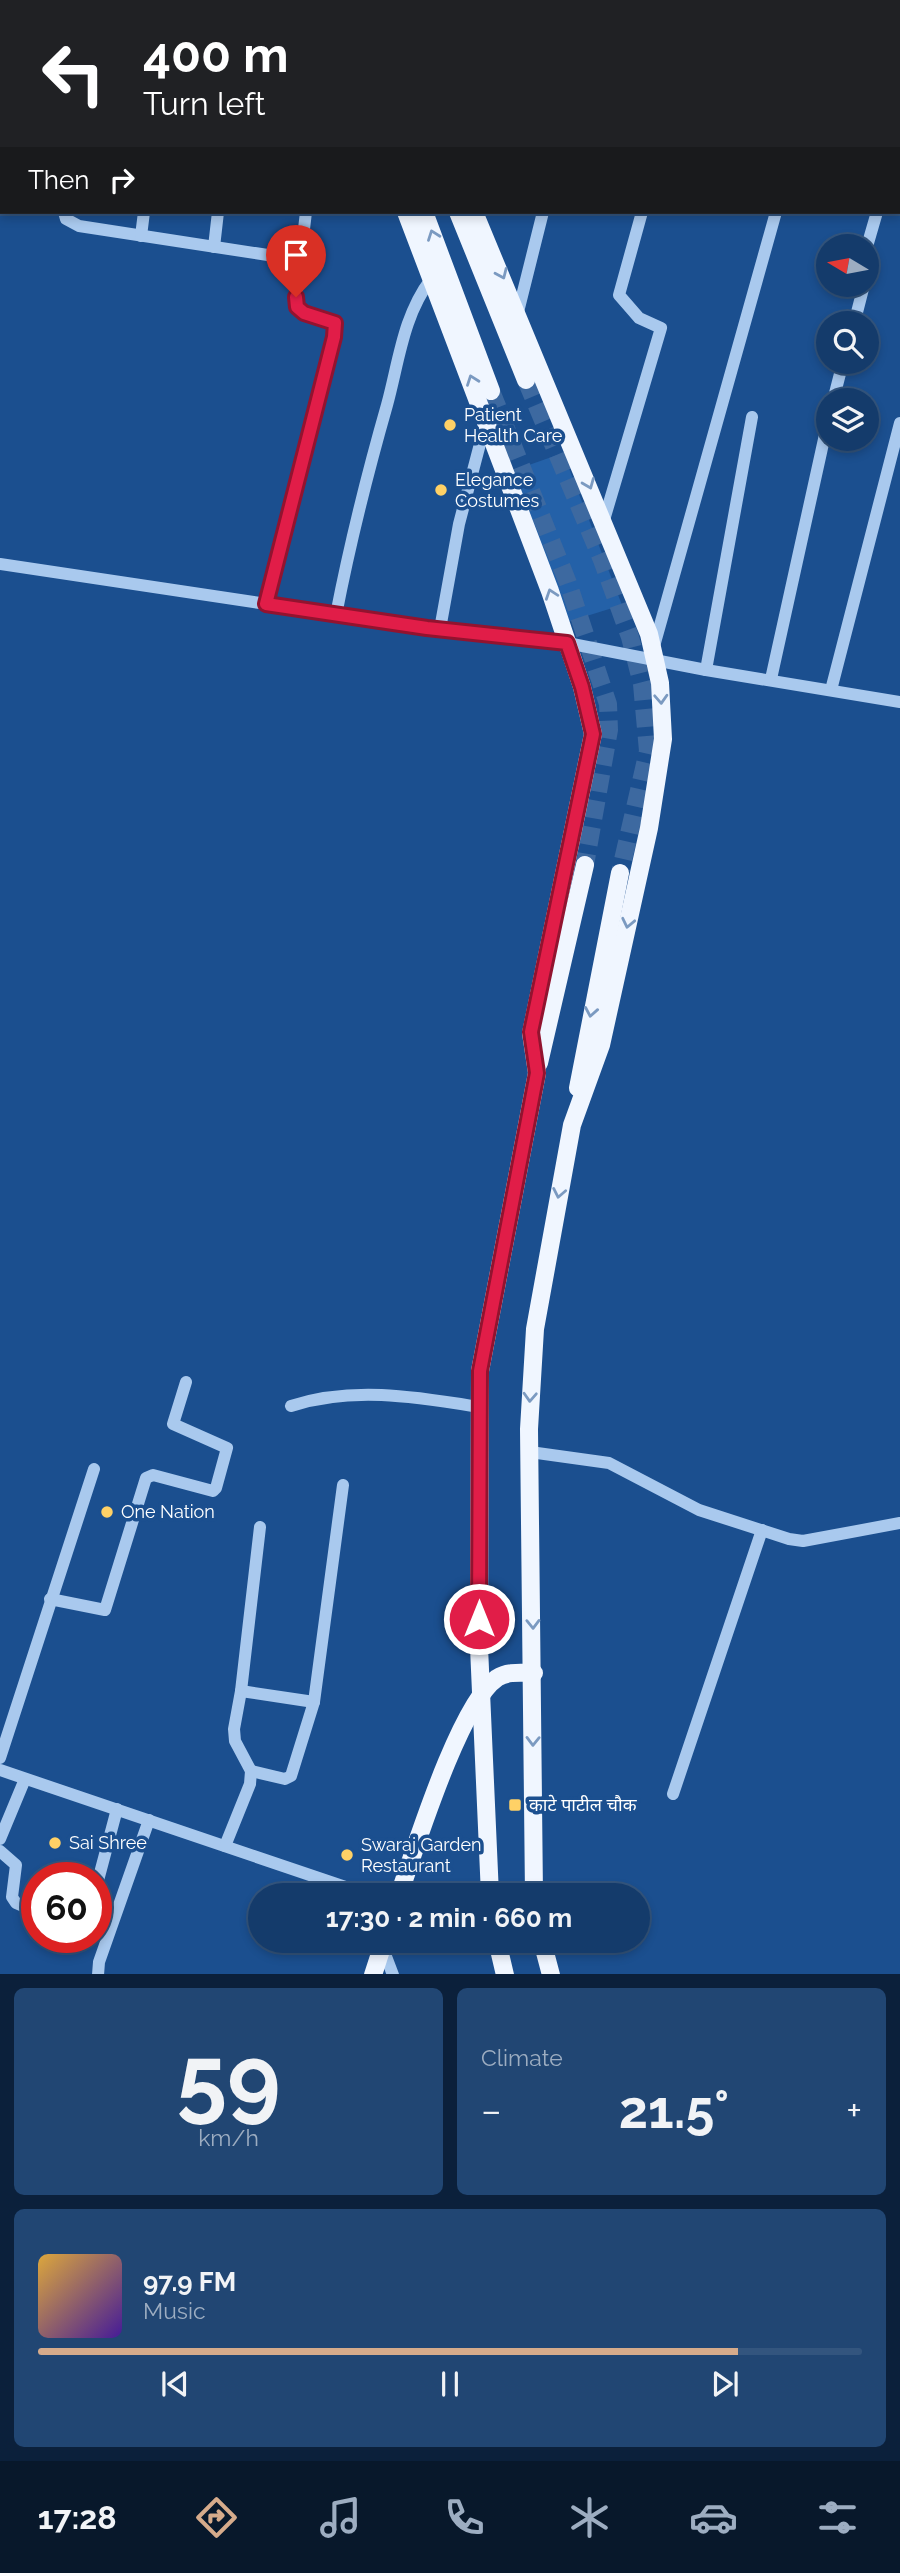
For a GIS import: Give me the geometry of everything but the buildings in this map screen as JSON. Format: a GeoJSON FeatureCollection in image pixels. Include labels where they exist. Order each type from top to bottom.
{"type":"FeatureCollection","features":[{"type":"Feature","properties":{"kind":"main road"},"geometry":{"type":"LineString","coordinates":[[407,214],[486,419],[567,643],[582,687],[593,734],[531,1032],[537,1073]]}},
{"type":"Feature","properties":{"kind":"main road"},"geometry":{"type":"LineString","coordinates":[[425,214],[491,391]]}},
{"type":"Feature","properties":{"kind":"main road"},"geometry":{"type":"LineString","coordinates":[[459,214],[526,380]]}},
{"type":"Feature","properties":{"kind":"main road"},"geometry":{"type":"LineString","coordinates":[[475,214],[604,520],[649,634],[660,682],[663,739],[649,828],[601,1045],[572,1125]]}},
{"type":"Feature","properties":{"kind":"main road"},"geometry":{"type":"LineString","coordinates":[[490,1883],[479,1647],[480,1371],[537,1073],[585,865]]}},
{"type":"Feature","properties":{"kind":"main road"},"geometry":{"type":"LineString","coordinates":[[534,1883],[530,1452],[536,1329],[600,964],[620,873]]}},
{"type":"Feature","properties":{"kind":"main road"},"geometry":{"type":"LineString","coordinates":[[403,1883],[453,1749],[482,1695],[490,1683],[506,1673],[534,1673]]}},
{"type":"Feature","properties":{"kind":"main road"},"geometry":{"type":"LineString","coordinates":[[373,1974],[380,1953]]}},
{"type":"Feature","properties":{"kind":"main road"},"geometry":{"type":"LineString","coordinates":[[500,1953],[505,1974]]}},
{"type":"Feature","properties":{"kind":"main road"},"geometry":{"type":"LineString","coordinates":[[545,1953],[551,1974]]}},
{"type":"Feature","properties":{"kind":"street"},"geometry":{"type":"LineString","coordinates":[[65,214],[66,219],[79,226],[300,260]]}},
{"type":"Feature","properties":{"kind":"street"},"geometry":{"type":"LineString","coordinates":[[141,236],[144,214]]}},
{"type":"Feature","properties":{"kind":"street"},"geometry":{"type":"LineString","coordinates":[[214,247],[218,214]]}},
{"type":"Feature","properties":{"kind":"street"},"geometry":{"type":"LineString","coordinates":[[266,604],[334,337],[335,323],[304,313],[297,307],[306,214]]}},
{"type":"Feature","properties":{"kind":"street"},"geometry":{"type":"LineString","coordinates":[[518,312],[542,214]]}},
{"type":"Feature","properties":{"kind":"street"},"geometry":{"type":"LineString","coordinates":[[604,520],[662,328],[639,318],[619,295],[641,214]]}},
{"type":"Feature","properties":{"kind":"street"},"geometry":{"type":"LineString","coordinates":[[654,655],[775,214]]}},
{"type":"Feature","properties":{"kind":"street"},"geometry":{"type":"LineString","coordinates":[[871,234],[876,214]]}},
{"type":"Feature","properties":{"kind":"street"},"geometry":{"type":"LineString","coordinates":[[336,615],[353,528],[405,329],[420,293],[431,279]]}},
{"type":"Feature","properties":{"kind":"street"},"geometry":{"type":"LineString","coordinates":[[706,670],[752,417]]}},
{"type":"Feature","properties":{"kind":"street"},"geometry":{"type":"LineString","coordinates":[[440,629],[459,524],[486,419]]}},
{"type":"Feature","properties":{"kind":"street"},"geometry":{"type":"LineString","coordinates":[[831,690],[900,423]]}},
{"type":"Feature","properties":{"kind":"street"},"geometry":{"type":"LineString","coordinates":[[771,679],[821,451]]}},
{"type":"Feature","properties":{"kind":"street"},"geometry":{"type":"LineString","coordinates":[[0,564],[336,615],[654,655],[706,670],[900,702]]}},
{"type":"Feature","properties":{"kind":"street"},"geometry":{"type":"LineString","coordinates":[[50,1599],[99,1611],[105,1610],[146,1478],[153,1475],[213,1491],[216,1488],[228,1448],[173,1423],[186,1382]]}},
{"type":"Feature","properties":{"kind":"street"},"geometry":{"type":"LineString","coordinates":[[291,1406],[334,1395],[383,1395],[480,1407]]}},
{"type":"Feature","properties":{"kind":"street"},"geometry":{"type":"LineString","coordinates":[[530,1452],[609,1463],[699,1510],[803,1541],[900,1523]]}},
{"type":"Feature","properties":{"kind":"street"},"geometry":{"type":"LineString","coordinates":[[0,1758],[94,1469]]}},
{"type":"Feature","properties":{"kind":"street"},"geometry":{"type":"LineString","coordinates":[[251,1772],[285,1779],[291,1776],[314,1702],[343,1485]]}},
{"type":"Feature","properties":{"kind":"street"},"geometry":{"type":"LineString","coordinates":[[225,1846],[250,1784],[251,1772],[235,1741],[235,1716],[241,1691],[260,1527]]}},
{"type":"Feature","properties":{"kind":"street"},"geometry":{"type":"LineString","coordinates":[[673,1794],[762,1530]]}},
{"type":"Feature","properties":{"kind":"street"},"geometry":{"type":"LineString","coordinates":[[241,1691],[314,1702]]}},
{"type":"Feature","properties":{"kind":"street"},"geometry":{"type":"LineString","coordinates":[[0,1770],[334,1883]]}},
{"type":"Feature","properties":{"kind":"street"},"geometry":{"type":"LineString","coordinates":[[0,1839],[25,1779]]}},
{"type":"Feature","properties":{"kind":"street"},"geometry":{"type":"LineString","coordinates":[[103,1862],[117,1810]]}},
{"type":"Feature","properties":{"kind":"street"},"geometry":{"type":"LineString","coordinates":[[98,1974],[99,1962],[149,1821]]}},
{"type":"Feature","properties":{"kind":"street"},"geometry":{"type":"LineString","coordinates":[[0,1851],[16,1865],[12,1898],[21,1905]]}},
{"type":"Feature","properties":{"kind":"street"},"geometry":{"type":"LineString","coordinates":[[386,1953],[393,1974]]}},
{"type":"Feature","properties":{"kind":"shaded area"},"geometry":{"type":"Polygon","coordinates":[[[563,453],[622,605],[561,624],[509,472],[563,453]]]}},
{"type":"Feature","properties":{"kind":"tunnel"},"geometry":{"type":"LineString","coordinates":[[526,380],[602,560],[630,637],[642,684],[648,751],[620,873]]}},
{"type":"Feature","properties":{"kind":"tunnel"},"geometry":{"type":"LineString","coordinates":[[491,391],[568,583],[608,704],[609,730],[585,865]]}},
{"type":"Feature","properties":{"kind":"place","name":"Patient Health Care"},"geometry":{"type":"Point","coordinates":[450,425]}},
{"type":"Feature","properties":{"kind":"place","name":"Elegance Costumes"},"geometry":{"type":"Point","coordinates":[441,490]}},
{"type":"Feature","properties":{"kind":"place","name":"One Nation"},"geometry":{"type":"Point","coordinates":[107,1512]}},
{"type":"Feature","properties":{"kind":"place","name":"काटे पाटील चौक"},"geometry":{"type":"Point","coordinates":[515,1805]}},
{"type":"Feature","properties":{"kind":"place","name":"Sai Shree"},"geometry":{"type":"Point","coordinates":[55,1843]}},
{"type":"Feature","properties":{"kind":"place","name":"Swaraj Garden Restaurant"},"geometry":{"type":"Point","coordinates":[347,1855]}},
{"type":"Feature","properties":{"kind":"route"},"geometry":{"type":"LineString","coordinates":[[296,297],[297,307],[304,313],[335,323],[334,337],[266,604],[427,628],[567,643],[582,687],[593,734],[586,781],[531,1032],[537,1073],[506,1220],[480,1371],[479,1619]]}}]}
